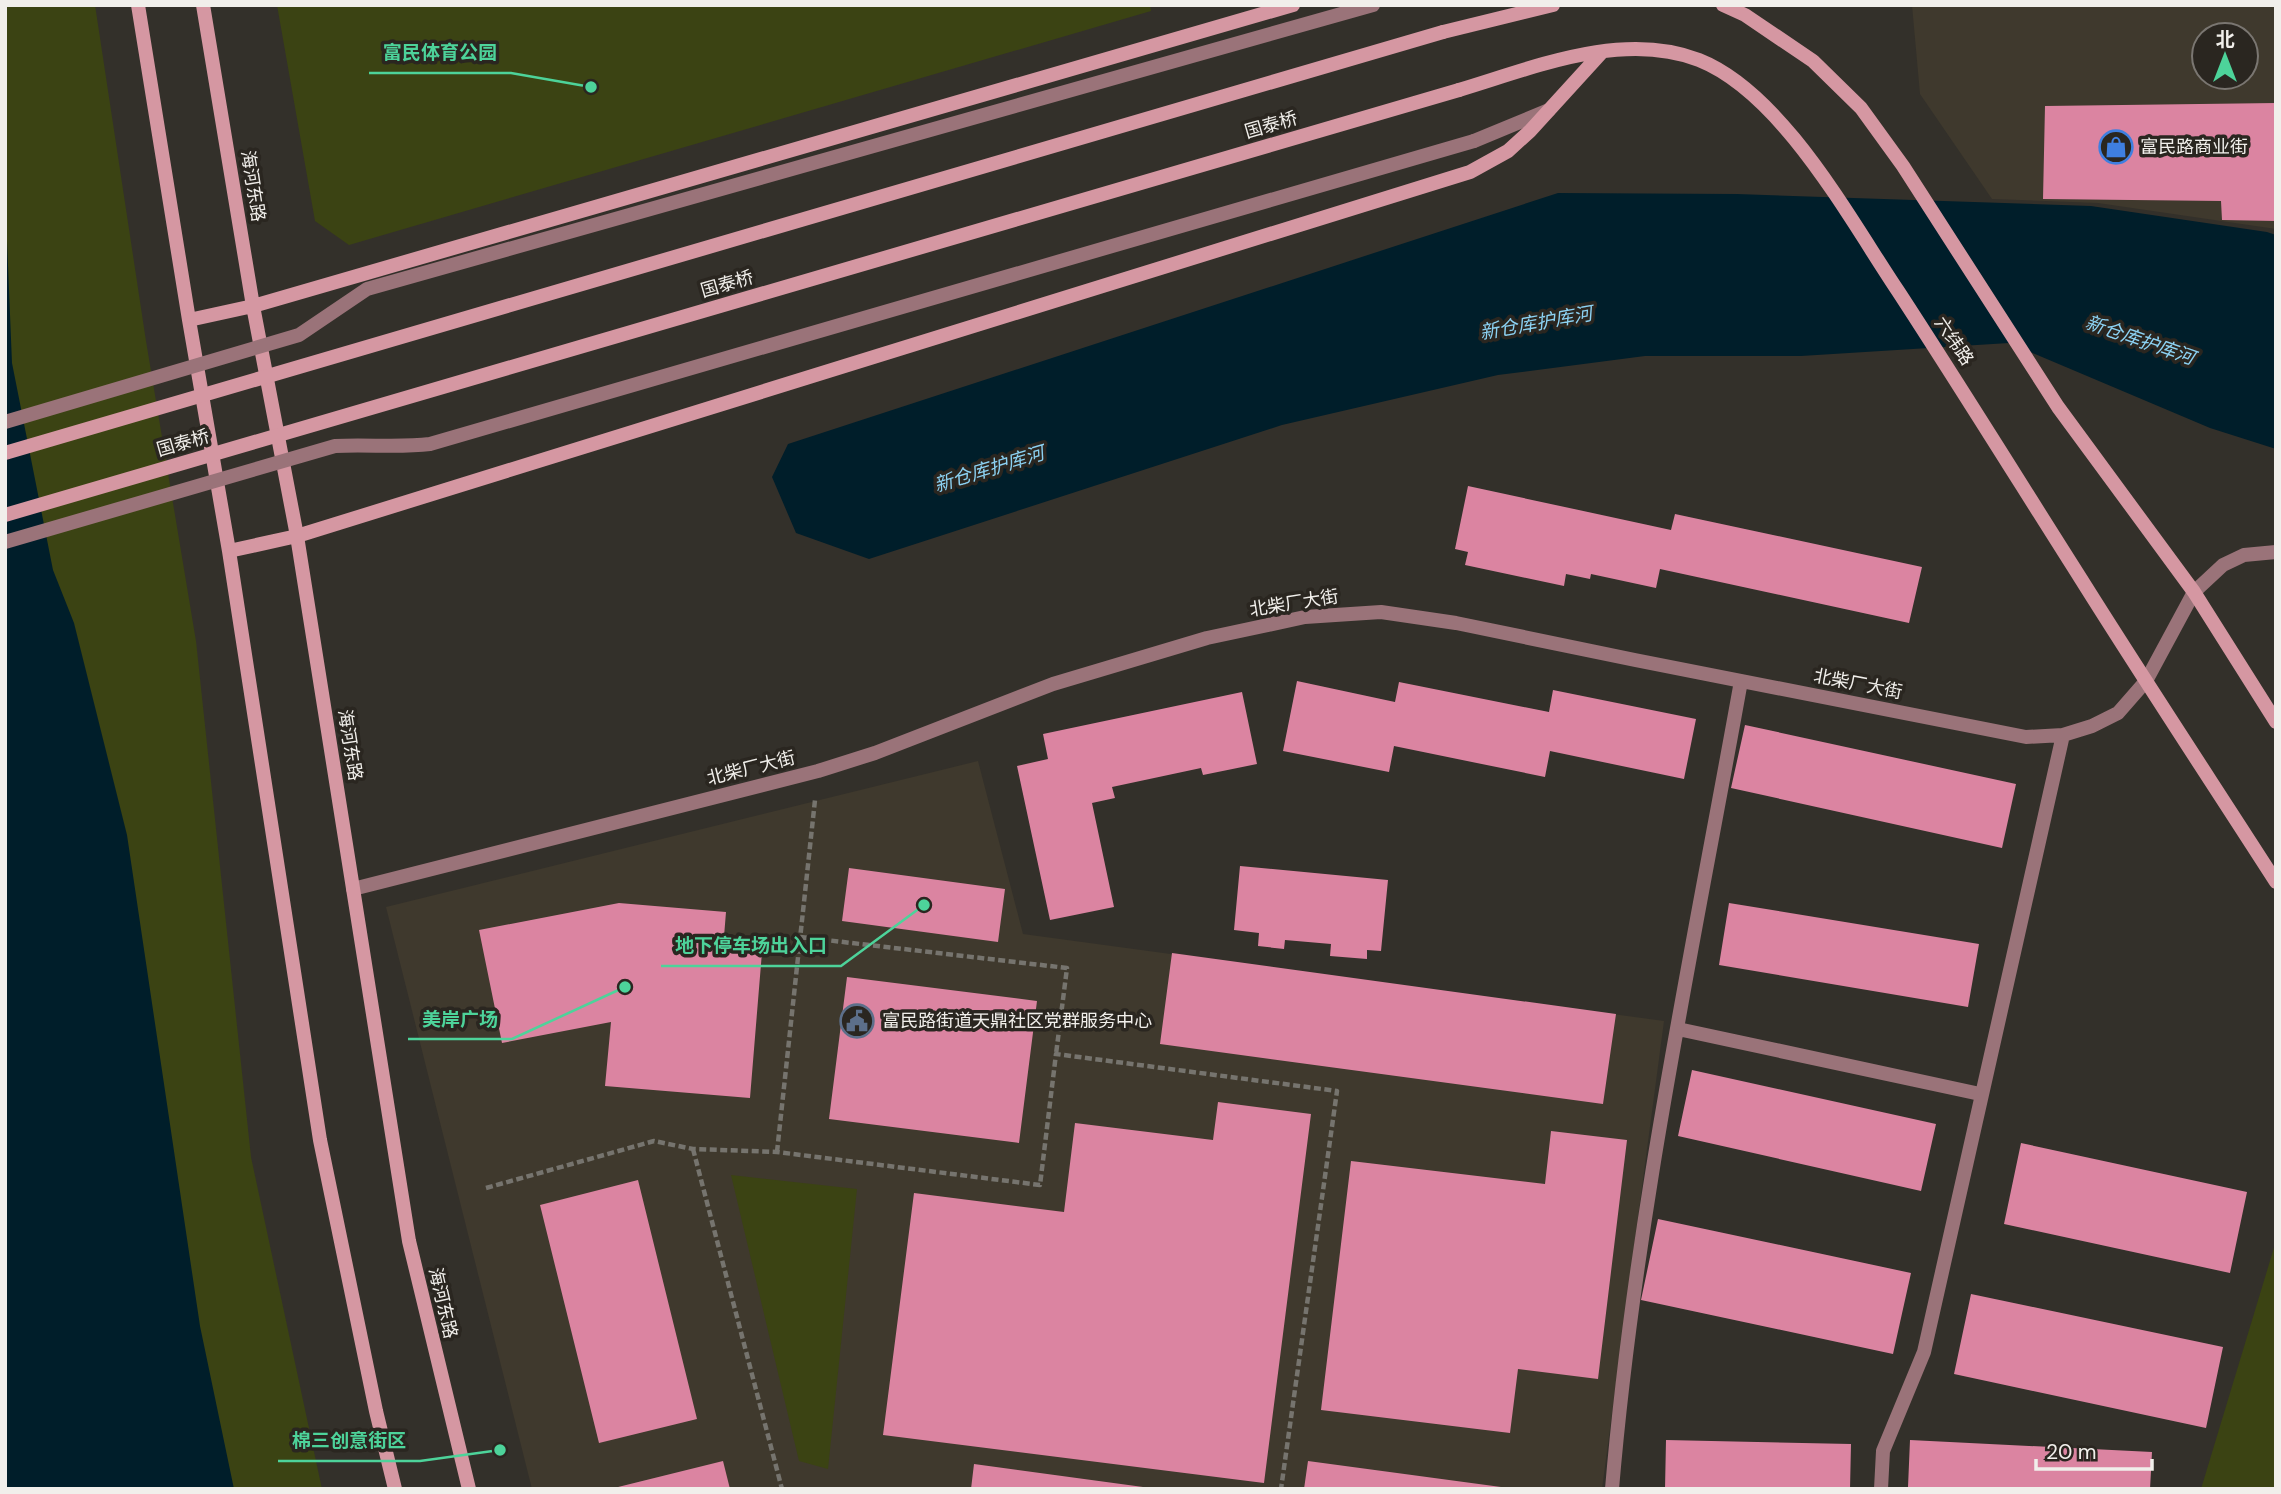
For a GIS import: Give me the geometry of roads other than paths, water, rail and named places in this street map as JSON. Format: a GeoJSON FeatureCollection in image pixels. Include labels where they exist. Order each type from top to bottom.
{"type":"FeatureCollection","features":[{"type":"Feature","properties":{"kind":"main road"},"geometry":{"type":"LineString","coordinates":[[138,5],[188,320],[229,551],[320,1140],[376,1411],[395,1489]]}},
{"type":"Feature","properties":{"kind":"main road","name":"海河东路"},"geometry":{"type":"LineString","coordinates":[[203,5],[253,306],[297,536],[409,1241],[469,1489]]}},
{"type":"Feature","properties":{"kind":"main road"},"geometry":{"type":"LineString","coordinates":[[188,320],[253,306],[1293,5]]}},
{"type":"Feature","properties":{"kind":"main road"},"geometry":{"type":"LineString","coordinates":[[5,453],[1443,32],[1553,5]]}},
{"type":"Feature","properties":{"kind":"main road"},"geometry":{"type":"LineString","coordinates":[[1723,5],[1745,15],[1813,61],[1861,108],[1903,166],[2058,407],[2194,592],[2276,722]]}},
{"type":"Feature","properties":{"kind":"main road","name":"六纬路"},"geometry":{"type":"LineString","coordinates":[[1459,90],[1567,59],[1602,52],[1649,49],[1674,51],[1700,60],[1729,74],[1751,92],[1777,118],[1819,173],[1976,410],[2276,882]]}},
{"type":"Feature","properties":{"kind":"main road"},"geometry":{"type":"LineString","coordinates":[[229,551],[297,536],[1470,172],[1508,151],[1602,52]]}},
{"type":"Feature","properties":{"kind":"main road","name":"国泰桥"},"geometry":{"type":"LineString","coordinates":[[5,514],[1459,90]]}},
{"type":"Feature","properties":{"kind":"street"},"geometry":{"type":"LineString","coordinates":[[5,422],[299,335],[367,289],[1373,5]]}},
{"type":"Feature","properties":{"kind":"street"},"geometry":{"type":"LineString","coordinates":[[5,542],[335,446],[366,444],[398,447],[430,444],[1474,141],[1549,110]]}},
{"type":"Feature","properties":{"kind":"street","name":"北柴厂大街"},"geometry":{"type":"LineString","coordinates":[[353,889],[818,771],[1053,684],[1207,638],[1305,617],[1381,612],[1431,619],[2026,737],[2063,735],[2092,726],[2118,713],[2146,681],[2194,592],[2223,565],[2244,555],[2276,552]]}},
{"type":"Feature","properties":{"kind":"street"},"geometry":{"type":"LineString","coordinates":[[1612,1489],[1631,1319],[1650,1188],[1741,681]]}},
{"type":"Feature","properties":{"kind":"street"},"geometry":{"type":"LineString","coordinates":[[1881,1489],[1883,1451],[1924,1352],[2063,735]]}},
{"type":"Feature","properties":{"kind":"street"},"geometry":{"type":"LineString","coordinates":[[1678,1030],[1980,1094]]}},
{"type":"Feature","properties":{"kind":"water"},"geometry":{"type":"Polygon","coordinates":[[[5,192],[12,363],[53,570],[74,623],[127,835],[200,1326],[234,1489],[5,1489],[5,192]]]}},
{"type":"Feature","properties":{"kind":"water","name":"新仓库护库河"},"geometry":{"type":"Polygon","coordinates":[[[1558,193],[1737,194],[2091,206],[2276,235],[2276,449],[2210,428],[2009,343],[1801,356],[1645,356],[1498,375],[1282,425],[869,559],[796,533],[772,477],[788,444],[1558,193]]]}},
{"type":"Feature","properties":{"kind":"place","name":"富民体育公园"},"geometry":{"type":"Point","coordinates":[591,87]}},
{"type":"Feature","properties":{"kind":"place","name":"富民路商业街"},"geometry":{"type":"Point","coordinates":[2116,147]}},
{"type":"Feature","properties":{"kind":"place","name":"地下停车场出入口"},"geometry":{"type":"Point","coordinates":[924,905]}},
{"type":"Feature","properties":{"kind":"place","name":"美岸广场"},"geometry":{"type":"Point","coordinates":[625,987]}},
{"type":"Feature","properties":{"kind":"place","name":"富民路街道天鼎社区党群服务中心"},"geometry":{"type":"Point","coordinates":[857,1021]}},
{"type":"Feature","properties":{"kind":"place","name":"棉三创意街区"},"geometry":{"type":"Point","coordinates":[500,1450]}}]}
